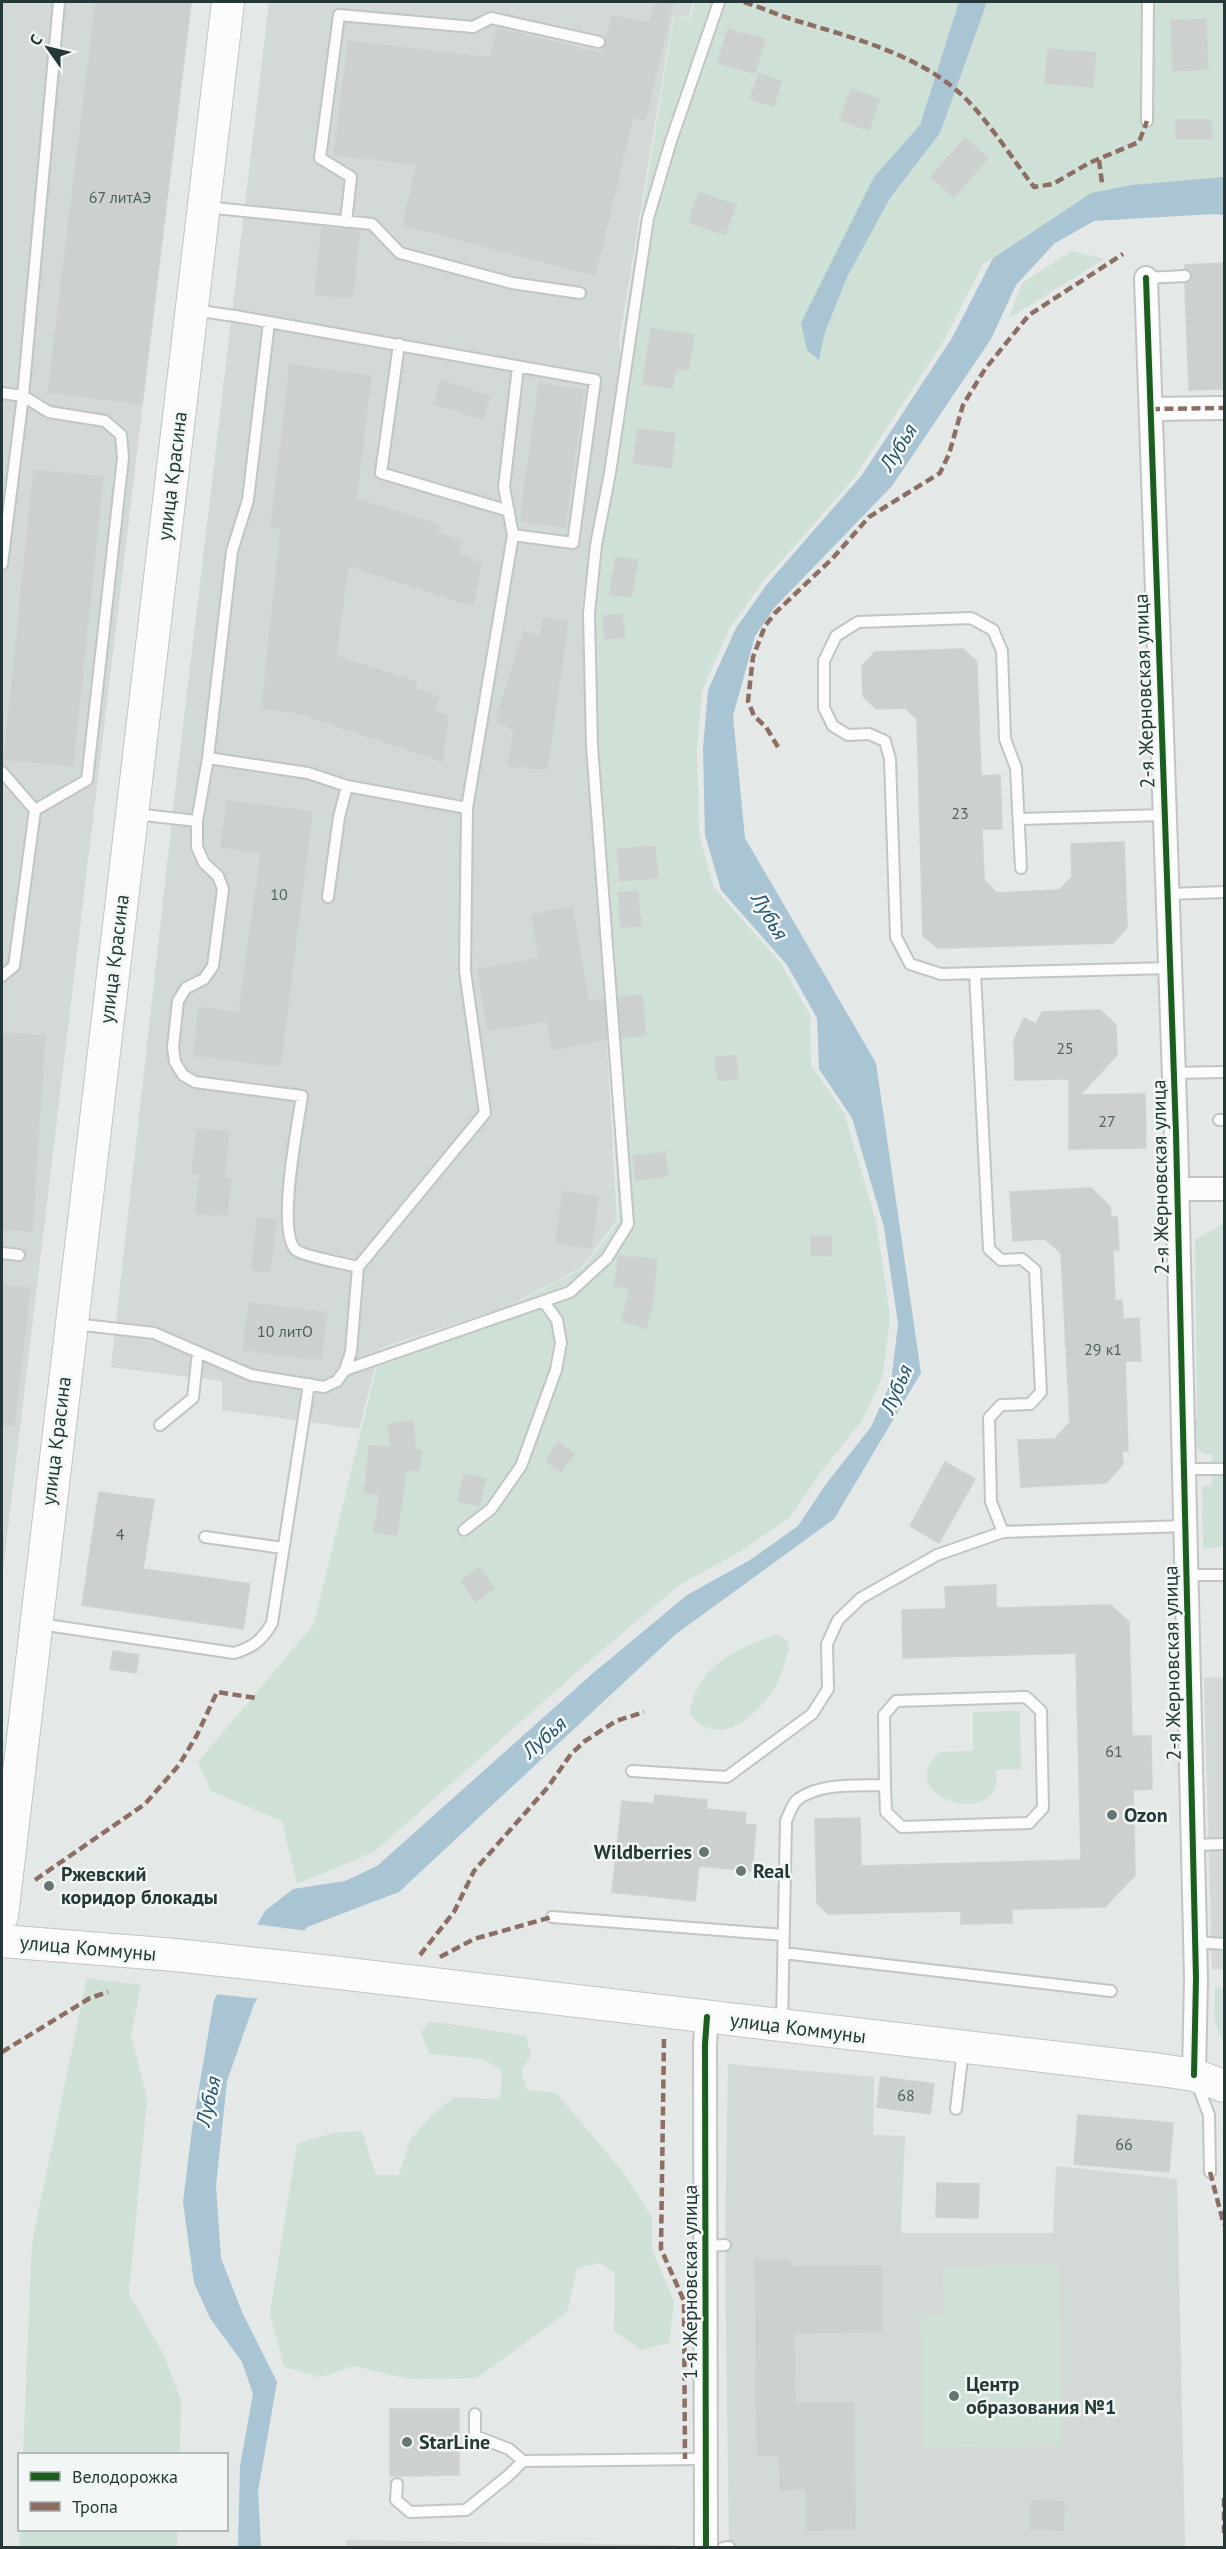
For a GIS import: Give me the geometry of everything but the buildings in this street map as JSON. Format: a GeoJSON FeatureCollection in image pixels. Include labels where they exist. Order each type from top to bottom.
{"type":"FeatureCollection","features":[{"type":"Feature","properties":{"kind":"main road","name":"улица Красина"},"geometry":{"type":"LineString","coordinates":[[2,1916],[70,1324],[228,2]]}},
{"type":"Feature","properties":{"kind":"main road","name":"улица Коммуны"},"geometry":{"type":"LineString","coordinates":[[2,1941],[175,1955],[331,1972],[707,2018],[1209,2074],[1224,2086]]}},
{"type":"Feature","properties":{"kind":"street","name":"2-я Жерновская улица"},"geometry":{"type":"LineString","coordinates":[[1146,278],[1174,1072],[1195,1942],[1209,2074]]}},
{"type":"Feature","properties":{"kind":"street"},"geometry":{"type":"LineString","coordinates":[[1151,409],[1224,408]]}},
{"type":"Feature","properties":{"kind":"street"},"geometry":{"type":"LineString","coordinates":[[1177,1190],[1224,1189]]}},
{"type":"Feature","properties":{"kind":"street","name":"1-я Жерновская улица"},"geometry":{"type":"LineString","coordinates":[[706,2547],[706,2459],[716,2245],[705,2043],[707,2018]]}},
{"type":"Feature","properties":{"kind":"lane"},"geometry":{"type":"LineString","coordinates":[[2,564],[23,396],[59,2]]}},
{"type":"Feature","properties":{"kind":"lane"},"geometry":{"type":"LineString","coordinates":[[345,1370],[570,1292],[607,1258],[628,1224],[592,746],[589,613],[596,545],[610,473],[648,218],[671,141],[719,2]]}},
{"type":"Feature","properties":{"kind":"lane"},"geometry":{"type":"LineString","coordinates":[[1147,121],[1148,2]]}},
{"type":"Feature","properties":{"kind":"lane"},"geometry":{"type":"LineString","coordinates":[[346,222],[351,177],[320,158],[339,15],[473,27],[491,18],[599,42]]}},
{"type":"Feature","properties":{"kind":"lane"},"geometry":{"type":"LineString","coordinates":[[204,207],[372,224],[400,253],[512,283],[580,293]]}},
{"type":"Feature","properties":{"kind":"lane"},"geometry":{"type":"LineString","coordinates":[[1146,278],[1185,276]]}},
{"type":"Feature","properties":{"kind":"lane"},"geometry":{"type":"LineString","coordinates":[[192,310],[399,344],[595,380],[573,543],[513,535]]}},
{"type":"Feature","properties":{"kind":"lane"},"geometry":{"type":"LineString","coordinates":[[269,322],[248,500],[232,551],[208,758],[197,821],[197,847],[204,863],[218,876],[223,889],[213,966],[204,979],[186,988],[178,1001],[173,1047],[175,1062],[183,1075],[195,1082],[302,1096],[286,1216],[290,1241],[297,1251],[358,1267]]}},
{"type":"Feature","properties":{"kind":"lane"},"geometry":{"type":"LineString","coordinates":[[399,344],[381,472],[509,511]]}},
{"type":"Feature","properties":{"kind":"lane"},"geometry":{"type":"LineString","coordinates":[[70,1324],[154,1333],[251,1375],[324,1387],[337,1381],[345,1370],[351,1352],[358,1267],[485,1113],[465,971],[466,807],[513,535],[504,487],[518,367]]}},
{"type":"Feature","properties":{"kind":"lane"},"geometry":{"type":"LineString","coordinates":[[2,393],[23,396],[48,412],[105,421],[121,435],[123,458],[87,780],[35,810]]}},
{"type":"Feature","properties":{"kind":"lane"},"geometry":{"type":"LineString","coordinates":[[1021,868],[1016,768],[1005,739],[1002,651],[993,630],[971,618],[870,621],[858,622],[836,636],[824,662],[824,708],[833,726],[848,735],[869,734],[885,741],[890,759],[896,937],[910,964],[941,974],[1170,968]]}},
{"type":"Feature","properties":{"kind":"lane"},"geometry":{"type":"LineString","coordinates":[[208,758],[308,773],[347,786],[466,807]]}},
{"type":"Feature","properties":{"kind":"lane"},"geometry":{"type":"LineString","coordinates":[[2,772],[35,810],[14,966],[2,976]]}},
{"type":"Feature","properties":{"kind":"lane"},"geometry":{"type":"LineString","coordinates":[[327,897],[339,817],[347,786]]}},
{"type":"Feature","properties":{"kind":"lane"},"geometry":{"type":"LineString","coordinates":[[131,813],[197,821]]}},
{"type":"Feature","properties":{"kind":"lane"},"geometry":{"type":"LineString","coordinates":[[1019,819],[1165,815]]}},
{"type":"Feature","properties":{"kind":"lane"},"geometry":{"type":"LineString","coordinates":[[1168,894],[1224,892]]}},
{"type":"Feature","properties":{"kind":"lane"},"geometry":{"type":"LineString","coordinates":[[975,973],[988,1249],[1001,1260],[1022,1259],[1035,1270],[1041,1392],[1030,1404],[1001,1405],[989,1418],[991,1502],[1003,1532]]}},
{"type":"Feature","properties":{"kind":"lane"},"geometry":{"type":"LineString","coordinates":[[1174,1072],[1224,1072]]}},
{"type":"Feature","properties":{"kind":"lane"},"geometry":{"type":"LineString","coordinates":[[2,1253],[19,1255]]}},
{"type":"Feature","properties":{"kind":"lane"},"geometry":{"type":"LineString","coordinates":[[464,1530],[491,1509],[521,1466],[556,1370],[561,1343],[557,1320],[544,1302]]}},
{"type":"Feature","properties":{"kind":"lane"},"geometry":{"type":"LineString","coordinates":[[160,1425],[193,1398],[198,1352]]}},
{"type":"Feature","properties":{"kind":"lane"},"geometry":{"type":"LineString","coordinates":[[36,1623],[234,1653],[250,1648],[262,1639],[272,1623],[309,1384]]}},
{"type":"Feature","properties":{"kind":"lane"},"geometry":{"type":"LineString","coordinates":[[1184,1469],[1224,1469]]}},
{"type":"Feature","properties":{"kind":"lane"},"geometry":{"type":"LineString","coordinates":[[632,1771],[727,1777],[812,1714],[828,1689],[827,1644],[838,1620],[861,1598],[936,1555],[1003,1532],[1185,1526]]}},
{"type":"Feature","properties":{"kind":"lane"},"geometry":{"type":"LineString","coordinates":[[205,1537],[284,1548]]}},
{"type":"Feature","properties":{"kind":"lane"},"geometry":{"type":"LineString","coordinates":[[1186,1575],[1224,1575]]}},
{"type":"Feature","properties":{"kind":"lane"},"geometry":{"type":"LineString","coordinates":[[1026,1697],[1041,1711],[1043,1808],[1029,1823],[902,1827],[886,1812],[885,1785],[884,1715],[897,1701],[1026,1697]]}},
{"type":"Feature","properties":{"kind":"lane"},"geometry":{"type":"LineString","coordinates":[[782,2026],[786,1821],[795,1801],[814,1792],[840,1787],[885,1785]]}},
{"type":"Feature","properties":{"kind":"lane"},"geometry":{"type":"LineString","coordinates":[[1193,1845],[1224,1844]]}},
{"type":"Feature","properties":{"kind":"lane"},"geometry":{"type":"LineString","coordinates":[[552,1917],[784,1935]]}},
{"type":"Feature","properties":{"kind":"lane"},"geometry":{"type":"LineString","coordinates":[[1195,1942],[1224,1944]]}},
{"type":"Feature","properties":{"kind":"lane"},"geometry":{"type":"LineString","coordinates":[[783,1953],[1111,1991]]}},
{"type":"Feature","properties":{"kind":"lane"},"geometry":{"type":"LineString","coordinates":[[956,2109],[963,2047]]}},
{"type":"Feature","properties":{"kind":"lane"},"geometry":{"type":"LineString","coordinates":[[1209,2074],[1210,2172]]}},
{"type":"Feature","properties":{"kind":"lane"},"geometry":{"type":"LineString","coordinates":[[475,2414],[475,2436],[509,2449],[523,2461],[706,2459]]}},
{"type":"Feature","properties":{"kind":"lane"},"geometry":{"type":"LineString","coordinates":[[397,2484],[396,2500],[410,2512],[466,2510],[510,2475],[523,2461]]}},
{"type":"Feature","properties":{"kind":"lane"},"geometry":{"type":"LineString","coordinates":[[723,2547],[729,2547]]}},
{"type":"Feature","properties":{"kind":"shaded area"},"geometry":{"type":"Polygon","coordinates":[[[2,2],[191,2],[2,1578],[2,2]]]}},
{"type":"Feature","properties":{"kind":"shaded area"},"geometry":{"type":"Polygon","coordinates":[[[269,2],[693,2],[689,18],[673,15],[619,342],[622,362],[582,604],[617,1220],[582,1267],[507,1307],[380,1348],[359,1429],[222,1410],[222,1381],[111,1367],[176,785],[269,2]]]}},
{"type":"Feature","properties":{"kind":"shaded area"},"geometry":{"type":"Polygon","coordinates":[[[695,2],[1224,2],[1224,182],[1121,192],[1080,200],[983,264],[943,342],[854,478],[761,584],[729,629],[702,691],[697,747],[699,834],[714,888],[780,962],[810,1015],[811,1065],[844,1113],[876,1221],[890,1316],[883,1375],[863,1419],[819,1475],[791,1516],[743,1550],[681,1584],[587,1663],[374,1852],[297,1884],[282,1821],[211,1791],[198,1762],[314,1624],[381,1349],[507,1308],[583,1268],[619,1221],[584,605],[623,362],[621,341],[674,15],[690,19],[695,2]]]}},
{"type":"Feature","properties":{"kind":"shaded area"},"geometry":{"type":"Polygon","coordinates":[[[1072,251],[1104,259],[1009,318],[1022,283],[1072,251]]]}},
{"type":"Feature","properties":{"kind":"shaded area"},"geometry":{"type":"Polygon","coordinates":[[[1224,1223],[1224,1547],[1203,1548],[1202,1486],[1212,1485],[1212,1454],[1203,1453],[1192,1444],[1192,1424],[1197,1418],[1195,1240],[1224,1223]]]}},
{"type":"Feature","properties":{"kind":"shaded area"},"geometry":{"type":"Polygon","coordinates":[[[777,1635],[788,1641],[789,1649],[778,1682],[764,1702],[744,1720],[722,1730],[711,1729],[700,1724],[690,1713],[700,1683],[710,1671],[733,1653],[777,1635]]]}},
{"type":"Feature","properties":{"kind":"shaded area"},"geometry":{"type":"Polygon","coordinates":[[[1224,1677],[1224,1970],[1212,1969],[1204,1678],[1224,1677]]]}},
{"type":"Feature","properties":{"kind":"shaded area"},"geometry":{"type":"Polygon","coordinates":[[[1020,1711],[1021,1769],[996,1770],[996,1784],[990,1796],[978,1802],[963,1803],[947,1800],[935,1792],[928,1781],[928,1768],[940,1752],[973,1751],[973,1712],[1020,1711]]]}},
{"type":"Feature","properties":{"kind":"shaded area"},"geometry":{"type":"Polygon","coordinates":[[[87,1978],[141,1985],[131,2036],[147,2098],[129,2294],[165,2357],[181,2401],[180,2453],[23,2453],[32,2243],[87,1978]]]}},
{"type":"Feature","properties":{"kind":"shaded area"},"geometry":{"type":"Polygon","coordinates":[[[1215,1987],[1224,1988],[1224,2040],[1215,2022],[1215,1987]]]}},
{"type":"Feature","properties":{"kind":"shaded area"},"geometry":{"type":"Polygon","coordinates":[[[429,2021],[526,2036],[531,2055],[521,2071],[527,2090],[556,2093],[623,2172],[652,2218],[652,2250],[674,2302],[669,2343],[641,2350],[614,2331],[615,2273],[600,2263],[577,2268],[567,2312],[477,2378],[409,2379],[354,2366],[320,2377],[284,2367],[270,2313],[297,2144],[333,2133],[362,2131],[376,2175],[399,2175],[410,2140],[432,2115],[454,2097],[500,2099],[502,2071],[484,2059],[429,2054],[421,2033],[429,2021]]]}},
{"type":"Feature","properties":{"kind":"shaded area","name":"Центр образования №1"},"geometry":{"type":"Polygon","coordinates":[[[728,2064],[874,2077],[873,2135],[905,2136],[901,2233],[1053,2233],[1056,2166],[1177,2179],[1185,2547],[729,2547],[725,2245],[728,2064]]]}},
{"type":"Feature","properties":{"kind":"shaded area"},"geometry":{"type":"Polygon","coordinates":[[[1059,2265],[1062,2445],[923,2448],[921,2316],[944,2316],[943,2268],[1059,2265]]]}},
{"type":"Feature","properties":{"kind":"shaded area"},"geometry":{"type":"Polygon","coordinates":[[[20,2531],[177,2531],[177,2547],[19,2547],[20,2531]]]}},
{"type":"Feature","properties":{"kind":"shaded area"},"geometry":{"type":"Polygon","coordinates":[[[347,2540],[678,2545],[678,2548],[346,2547],[347,2540]]]}},
{"type":"Feature","properties":{"kind":"water"},"geometry":{"type":"Polygon","coordinates":[[[959,2],[987,2],[940,133],[890,198],[847,277],[825,332],[819,360],[807,350],[801,323],[874,177],[920,125],[959,2]]]}},
{"type":"Feature","properties":{"kind":"water","name":"Лубья"},"geometry":{"type":"Polygon","coordinates":[[[1224,177],[1224,215],[1094,221],[1055,243],[1016,285],[991,339],[892,486],[775,607],[755,636],[733,716],[745,838],[876,1063],[921,1373],[834,1519],[676,1634],[399,1892],[307,1927],[254,2004],[227,2081],[216,2186],[221,2258],[242,2312],[277,2382],[258,2491],[261,2547],[238,2547],[240,2466],[253,2394],[242,2362],[210,2318],[194,2283],[183,2202],[192,2129],[214,2000],[265,1911],[293,1889],[345,1881],[377,1866],[592,1674],[687,1595],[750,1560],[798,1526],[826,1484],[871,1427],[891,1382],[898,1324],[884,1227],[852,1118],[819,1069],[817,1018],[787,965],[721,890],[705,835],[703,748],[708,690],[736,628],[768,583],[862,475],[952,338],[993,258],[1091,193],[1132,185],[1224,177]]]}},
{"type":"Feature","properties":{"kind":"pier"},"geometry":{"type":"Polygon","coordinates":[[[254,1924],[308,1931],[261,1999],[214,1994],[254,1924]]]}},
{"type":"Feature","properties":{"kind":"marked path"},"geometry":{"type":"LineString","coordinates":[[744,2],[787,18],[866,42],[930,71],[949,84],[975,108],[1034,187],[1053,184],[1089,163],[1139,142],[1147,121]]}},
{"type":"Feature","properties":{"kind":"marked path"},"geometry":{"type":"LineString","coordinates":[[1099,160],[1102,183]]}},
{"type":"Feature","properties":{"kind":"marked path"},"geometry":{"type":"LineString","coordinates":[[778,747],[766,727],[754,716],[748,701],[753,657],[765,626],[775,613],[832,559],[869,517],[940,473],[949,454],[963,405],[985,369],[1029,315],[1123,254]]}},
{"type":"Feature","properties":{"kind":"marked path"},"geometry":{"type":"LineString","coordinates":[[1151,409],[1224,408]]}},
{"type":"Feature","properties":{"kind":"marked path"},"geometry":{"type":"LineString","coordinates":[[35,1880],[145,1804],[179,1765],[197,1735],[217,1692],[256,1698]]}},
{"type":"Feature","properties":{"kind":"marked path"},"geometry":{"type":"LineString","coordinates":[[420,1955],[454,1912],[474,1871],[548,1787],[571,1754],[585,1741],[616,1721],[644,1712]]}},
{"type":"Feature","properties":{"kind":"marked path"},"geometry":{"type":"LineString","coordinates":[[440,1957],[474,1939],[552,1917]]}},
{"type":"Feature","properties":{"kind":"marked path"},"geometry":{"type":"LineString","coordinates":[[2,2052],[90,1998],[108,1992]]}},
{"type":"Feature","properties":{"kind":"marked path"},"geometry":{"type":"LineString","coordinates":[[664,2039],[661,2249],[684,2301],[685,2459]]}},
{"type":"Feature","properties":{"kind":"marked path"},"geometry":{"type":"LineString","coordinates":[[1210,2172],[1224,2225]]}},
{"type":"Feature","properties":{"kind":"marked path"},"geometry":{"type":"LineString","coordinates":[[1224,2498],[1224,2533]]}},
{"type":"Feature","properties":{"kind":"cycle path"},"geometry":{"type":"LineString","coordinates":[[1146,278],[1176,1134],[1196,1978],[1194,2075]]}},
{"type":"Feature","properties":{"kind":"cycle path"},"geometry":{"type":"LineString","coordinates":[[706,2548],[705,2044],[707,2017]]}},
{"type":"Feature","properties":{"kind":"place","name":"Ozon"},"geometry":{"type":"Point","coordinates":[1112,1815]}},
{"type":"Feature","properties":{"kind":"place","name":"Wildberries"},"geometry":{"type":"Point","coordinates":[704,1852]}},
{"type":"Feature","properties":{"kind":"place","name":"Real"},"geometry":{"type":"Point","coordinates":[741,1871]}},
{"type":"Feature","properties":{"kind":"place","name":"Ржевский коридор блокады"},"geometry":{"type":"Point","coordinates":[49,1886]}},
{"type":"Feature","properties":{"kind":"place","name":"Центр образования №1"},"geometry":{"type":"Point","coordinates":[954,2396]}},
{"type":"Feature","properties":{"kind":"place","name":"StarLine"},"geometry":{"type":"Point","coordinates":[407,2442]}}]}
